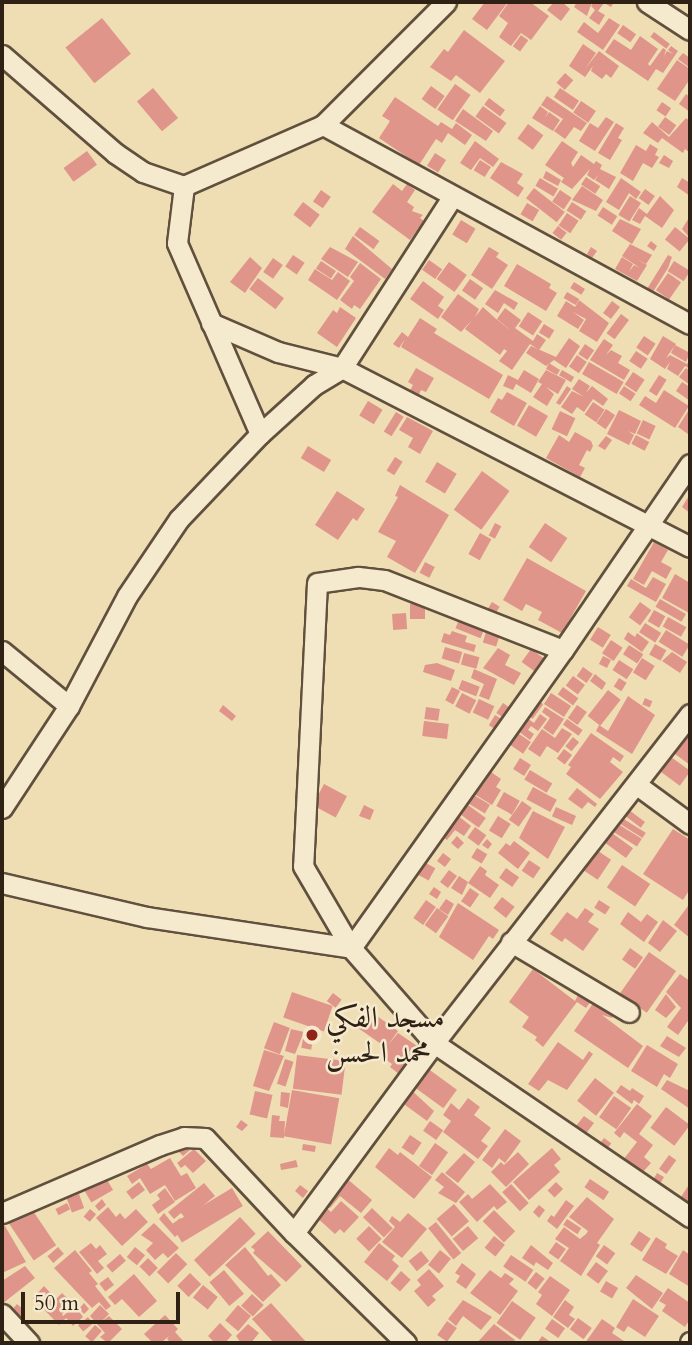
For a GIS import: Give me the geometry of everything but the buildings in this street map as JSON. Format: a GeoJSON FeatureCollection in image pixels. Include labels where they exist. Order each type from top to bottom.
{"type":"FeatureCollection","features":[{"type":"Feature","properties":{"kind":"street"},"geometry":{"type":"LineString","coordinates":[[2,55],[114,153],[143,172],[184,186],[323,125],[446,2]]}},
{"type":"Feature","properties":{"kind":"street"},"geometry":{"type":"LineString","coordinates":[[647,2],[690,30]]}},
{"type":"Feature","properties":{"kind":"street"},"geometry":{"type":"LineString","coordinates":[[323,125],[690,324]]}},
{"type":"Feature","properties":{"kind":"street"},"geometry":{"type":"LineString","coordinates":[[184,186],[177,243],[260,434]]}},
{"type":"Feature","properties":{"kind":"street"},"geometry":{"type":"LineString","coordinates":[[2,808],[69,706],[127,596],[180,519],[260,434],[314,385],[342,368],[452,197]]}},
{"type":"Feature","properties":{"kind":"street"},"geometry":{"type":"LineString","coordinates":[[211,323],[278,352],[342,368],[690,547]]}},
{"type":"Feature","properties":{"kind":"street"},"geometry":{"type":"LineString","coordinates":[[351,948],[563,650],[690,464]]}},
{"type":"Feature","properties":{"kind":"street"},"geometry":{"type":"LineString","coordinates":[[563,650],[384,580],[358,577],[317,583],[303,866],[351,948],[434,1043],[690,1217]]}},
{"type":"Feature","properties":{"kind":"street"},"geometry":{"type":"LineString","coordinates":[[2,651],[69,706]]}},
{"type":"Feature","properties":{"kind":"street"},"geometry":{"type":"LineString","coordinates":[[294,1233],[511,942],[637,785],[690,714]]}},
{"type":"Feature","properties":{"kind":"street"},"geometry":{"type":"LineString","coordinates":[[637,785],[690,824]]}},
{"type":"Feature","properties":{"kind":"street"},"geometry":{"type":"LineString","coordinates":[[2,883],[147,917],[351,948]]}},
{"type":"Feature","properties":{"kind":"street"},"geometry":{"type":"LineString","coordinates":[[511,942],[629,1012]]}},
{"type":"Feature","properties":{"kind":"street"},"geometry":{"type":"LineString","coordinates":[[2,1213],[160,1145],[184,1137],[205,1138],[294,1233],[406,1343]]}},
{"type":"Feature","properties":{"kind":"street"},"geometry":{"type":"LineString","coordinates":[[2,1314],[29,1343]]}},
{"type":"Feature","properties":{"kind":"place","name":"مسجد الفكي محمد الحسن"},"geometry":{"type":"Point","coordinates":[312,1035]}}]}
